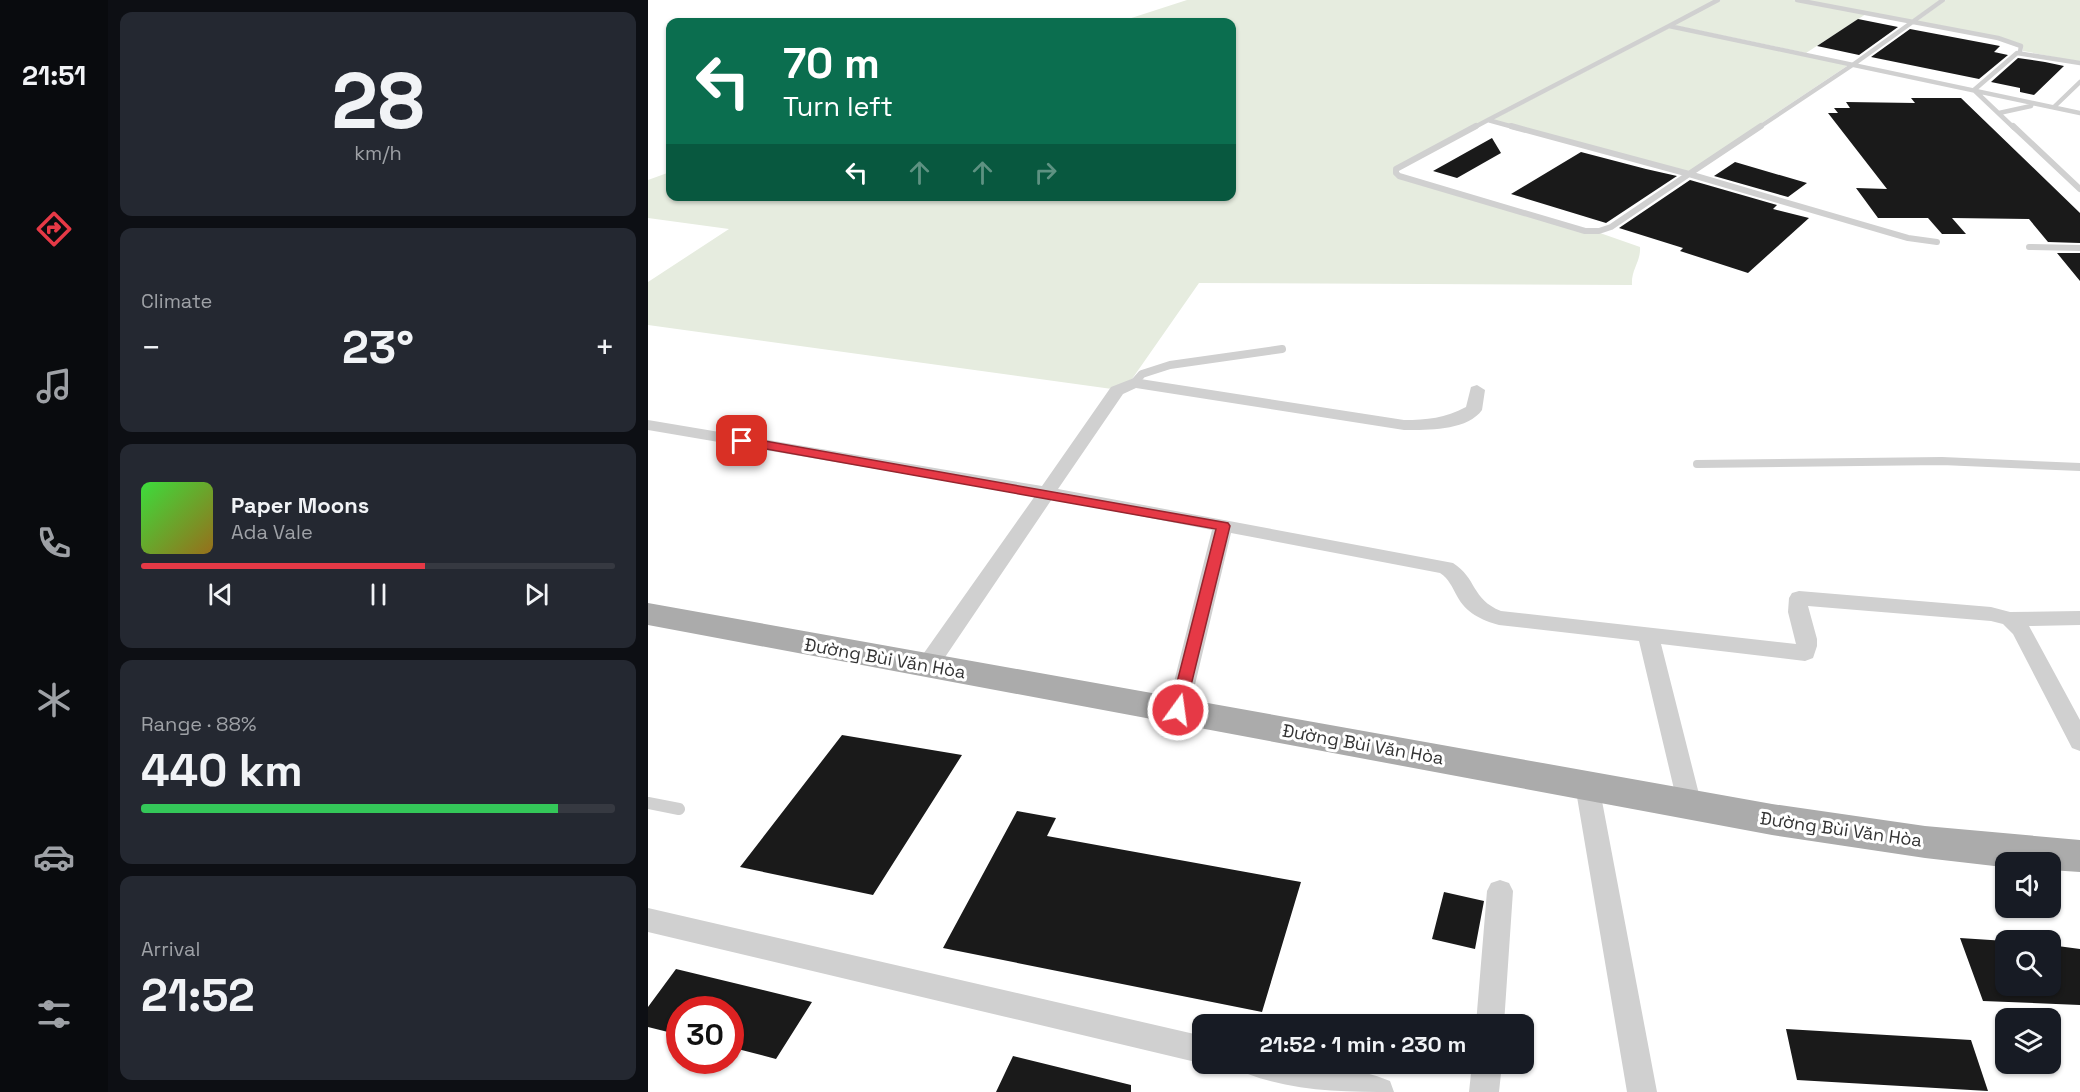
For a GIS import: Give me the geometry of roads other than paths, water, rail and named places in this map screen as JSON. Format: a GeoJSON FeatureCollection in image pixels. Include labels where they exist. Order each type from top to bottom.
{"type":"FeatureCollection","features":[{"type":"Feature","properties":{"kind":"main road","name":"Đường Bùi Văn Hòa"},"geometry":{"type":"LineString","coordinates":[[648,614],[1758,818],[1904,838],[2080,856]]}},
{"type":"Feature","properties":{"kind":"street"},"geometry":{"type":"LineString","coordinates":[[927,666],[1117,391],[1134,382],[1404,425],[1452,422],[1474,410],[1477,390]]}},
{"type":"Feature","properties":{"kind":"street"},"geometry":{"type":"LineString","coordinates":[[648,425],[1048,493],[1446,568],[1463,583],[1470,600],[1482,611],[1499,618],[1805,653],[1809,644],[1796,606],[1799,598],[1810,597],[1991,614],[2010,619],[2080,618]]}},
{"type":"Feature","properties":{"kind":"street"},"geometry":{"type":"LineString","coordinates":[[1178,710],[1223,526]]}},
{"type":"Feature","properties":{"kind":"street"},"geometry":{"type":"LineString","coordinates":[[2010,619],[2021,630],[2080,742]]}},
{"type":"Feature","properties":{"kind":"street"},"geometry":{"type":"LineString","coordinates":[[1648,636],[1690,806]]}},
{"type":"Feature","properties":{"kind":"street"},"geometry":{"type":"LineString","coordinates":[[1587,785],[1642,1092]]}},
{"type":"Feature","properties":{"kind":"street"},"geometry":{"type":"LineString","coordinates":[[1491,1014],[1500,891]]}},
{"type":"Feature","properties":{"kind":"street"},"geometry":{"type":"LineString","coordinates":[[648,920],[1192,1047]]}},
{"type":"Feature","properties":{"kind":"street"},"geometry":{"type":"LineString","coordinates":[[1301,1074],[1379,1092]]}},
{"type":"Feature","properties":{"kind":"street"},"geometry":{"type":"LineString","coordinates":[[1484,1092],[1486,1074]]}},
{"type":"Feature","properties":{"kind":"lane"},"geometry":{"type":"LineString","coordinates":[[1718,0],[1396,169],[1396,173],[1399,176],[1585,231],[1599,231],[1611,227],[1854,64],[1943,0]]}},
{"type":"Feature","properties":{"kind":"lane"},"geometry":{"type":"LineString","coordinates":[[1797,0],[2010,41],[2021,46],[2020,52],[1974,90]]}},
{"type":"Feature","properties":{"kind":"lane"},"geometry":{"type":"LineString","coordinates":[[1670,26],[2080,113]]}},
{"type":"Feature","properties":{"kind":"lane"},"geometry":{"type":"LineString","coordinates":[[2020,52],[2080,63]]}},
{"type":"Feature","properties":{"kind":"lane"},"geometry":{"type":"LineString","coordinates":[[1999,113],[2018,107],[2051,107],[2080,82]]}},
{"type":"Feature","properties":{"kind":"lane"},"geometry":{"type":"LineString","coordinates":[[1974,90],[2080,189]]}},
{"type":"Feature","properties":{"kind":"lane"},"geometry":{"type":"LineString","coordinates":[[1488,120],[1689,174],[1908,238],[1937,242]]}},
{"type":"Feature","properties":{"kind":"lane"},"geometry":{"type":"LineString","coordinates":[[2029,247],[2080,248]]}},
{"type":"Feature","properties":{"kind":"lane"},"geometry":{"type":"LineString","coordinates":[[1134,382],[1142,374],[1170,365],[1282,349]]}},
{"type":"Feature","properties":{"kind":"lane"},"geometry":{"type":"LineString","coordinates":[[1697,464],[1942,461],[2080,467]]}},
{"type":"Feature","properties":{"kind":"lane"},"geometry":{"type":"LineString","coordinates":[[648,803],[679,809]]}}]}
